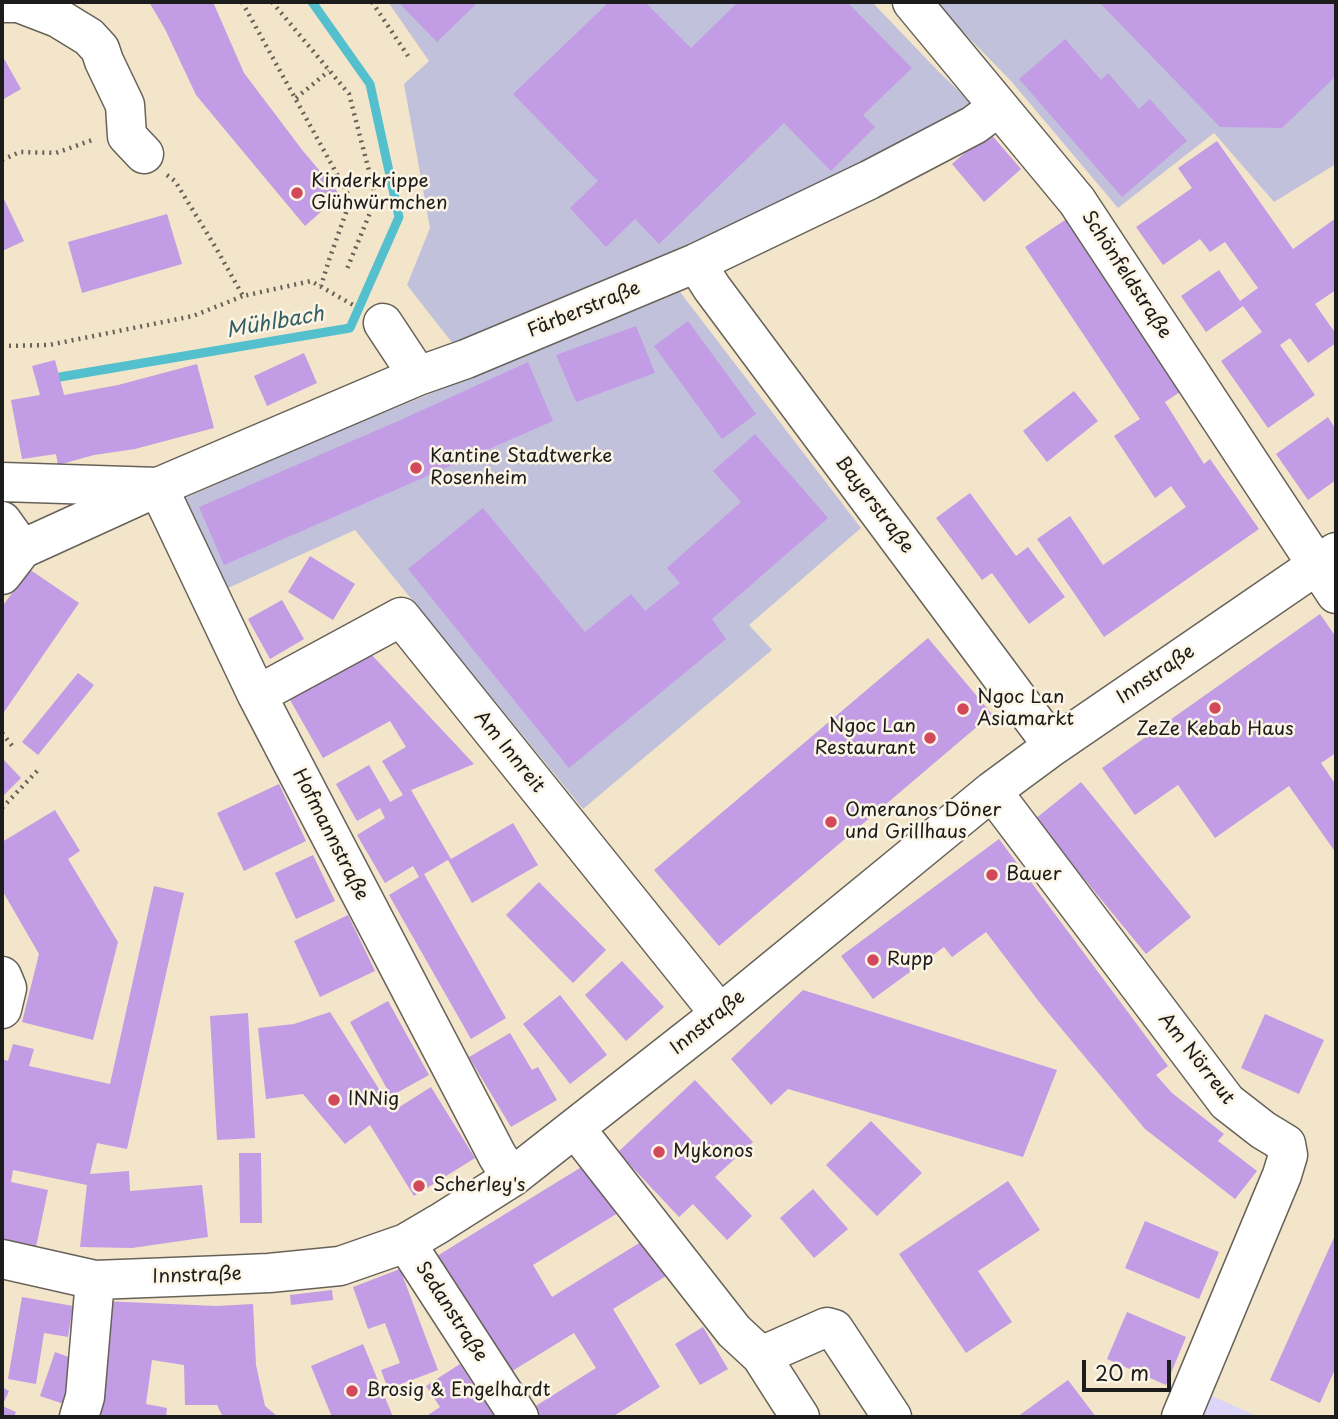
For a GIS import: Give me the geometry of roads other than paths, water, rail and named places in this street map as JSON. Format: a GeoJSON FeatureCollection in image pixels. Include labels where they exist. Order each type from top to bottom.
{"type":"FeatureCollection","features":[{"type":"Feature","properties":{"kind":"street","name":"Schönfeldstraße"},"geometry":{"type":"LineString","coordinates":[[912,2],[1077,201],[1330,570]]}},
{"type":"Feature","properties":{"kind":"street"},"geometry":{"type":"LineString","coordinates":[[2,3],[19,3],[58,18],[89,37],[100,49],[125,105],[135,145]]}},
{"type":"Feature","properties":{"kind":"street","name":"Färberstraße"},"geometry":{"type":"LineString","coordinates":[[8,548],[696,263],[869,180],[974,125],[998,107]]}},
{"type":"Feature","properties":{"kind":"street","name":"Bayerstraße"},"geometry":{"type":"LineString","coordinates":[[696,263],[1053,746]]}},
{"type":"Feature","properties":{"kind":"street"},"geometry":{"type":"LineString","coordinates":[[383,323],[418,376]]}},
{"type":"Feature","properties":{"kind":"street","name":"Färberstraße"},"geometry":{"type":"LineString","coordinates":[[2,482],[158,487]]}},
{"type":"Feature","properties":{"kind":"street","name":"Hofmannstraße"},"geometry":{"type":"LineString","coordinates":[[158,487],[257,695],[511,1178]]}},
{"type":"Feature","properties":{"kind":"street","name":"Innstraße"},"geometry":{"type":"LineString","coordinates":[[2,1259],[95,1280],[269,1273],[340,1266],[406,1242],[511,1178],[720,1014],[992,791],[1053,746],[1330,570]]}},
{"type":"Feature","properties":{"kind":"street","name":"Am Innreit"},"geometry":{"type":"LineString","coordinates":[[257,695],[401,617],[720,1014]]}},
{"type":"Feature","properties":{"kind":"street","name":"Am Nörreut"},"geometry":{"type":"LineString","coordinates":[[992,791],[1227,1102],[1286,1144],[1288,1155],[1282,1175],[1181,1417]]}},
{"type":"Feature","properties":{"kind":"street"},"geometry":{"type":"LineString","coordinates":[[2,976],[8,988],[2,1009]]}},
{"type":"Feature","properties":{"kind":"street"},"geometry":{"type":"LineString","coordinates":[[575,1128],[734,1331],[761,1356],[800,1417]]}},
{"type":"Feature","properties":{"kind":"street","name":"Sedanstraße"},"geometry":{"type":"LineString","coordinates":[[406,1242],[519,1417]]}},
{"type":"Feature","properties":{"kind":"street"},"geometry":{"type":"LineString","coordinates":[[79,1417],[85,1397],[95,1280]]}},
{"type":"Feature","properties":{"kind":"street"},"geometry":{"type":"LineString","coordinates":[[761,1356],[828,1327],[834,1329],[892,1417]]}},
{"type":"Feature","properties":{"kind":"waterway","name":"Mühlbach"},"geometry":{"type":"LineString","coordinates":[[60,377],[350,328],[399,217],[370,84],[312,2]]}},
{"type":"Feature","properties":{"kind":"place","name":"Kinderkrippe Glühwürmchen"},"geometry":{"type":"Point","coordinates":[297,193]}},
{"type":"Feature","properties":{"kind":"place","name":"Kantine Stadtwerke Rosenheim"},"geometry":{"type":"Point","coordinates":[416,468]}},
{"type":"Feature","properties":{"kind":"place","name":"ZeZe Kebab Haus"},"geometry":{"type":"Point","coordinates":[1215,708]}},
{"type":"Feature","properties":{"kind":"place","name":"Ngoc Lan Asiamarkt"},"geometry":{"type":"Point","coordinates":[963,709]}},
{"type":"Feature","properties":{"kind":"place","name":"Ngoc Lan Restaurant"},"geometry":{"type":"Point","coordinates":[930,738]}},
{"type":"Feature","properties":{"kind":"place","name":"Omeranos Döner und Grillhaus"},"geometry":{"type":"Point","coordinates":[831,822]}},
{"type":"Feature","properties":{"kind":"place","name":"Bauer"},"geometry":{"type":"Point","coordinates":[992,875]}},
{"type":"Feature","properties":{"kind":"place","name":"Rupp"},"geometry":{"type":"Point","coordinates":[873,960]}},
{"type":"Feature","properties":{"kind":"place","name":"INNig"},"geometry":{"type":"Point","coordinates":[334,1100]}},
{"type":"Feature","properties":{"kind":"place","name":"Mykonos"},"geometry":{"type":"Point","coordinates":[659,1152]}},
{"type":"Feature","properties":{"kind":"place","name":"Scherley's"},"geometry":{"type":"Point","coordinates":[419,1186]}},
{"type":"Feature","properties":{"kind":"place","name":"Brosig & Engelhardt"},"geometry":{"type":"Point","coordinates":[352,1391]}}]}
